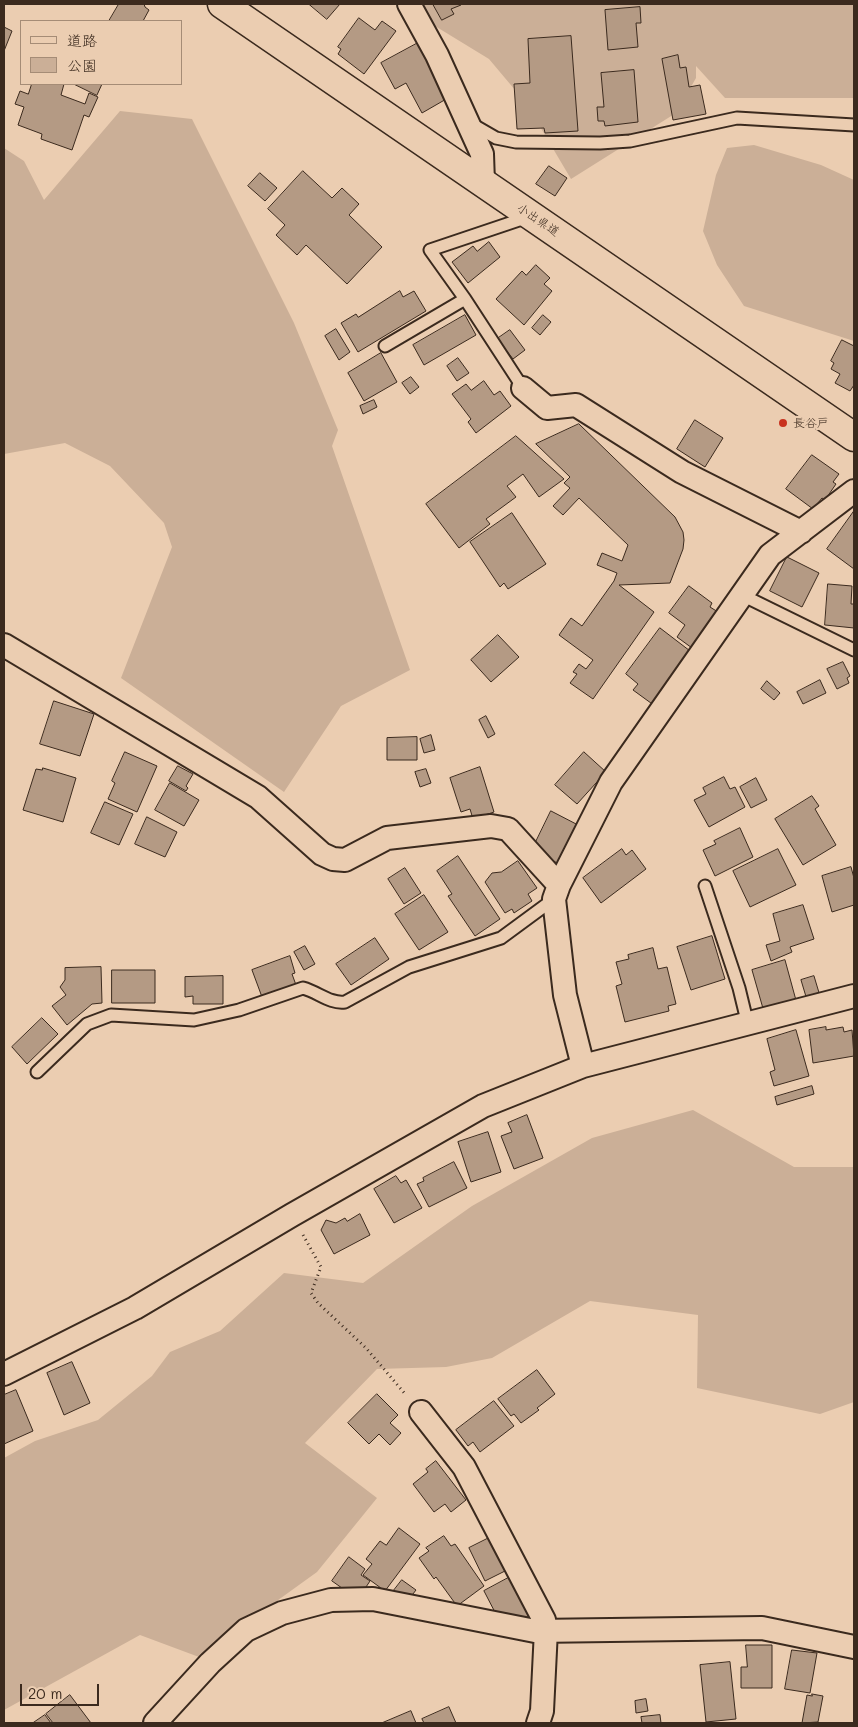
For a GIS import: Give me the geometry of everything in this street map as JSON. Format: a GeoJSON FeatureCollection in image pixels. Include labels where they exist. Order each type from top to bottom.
{"type":"FeatureCollection","features":[{"type":"Feature","properties":{"kind":"main road","name":"小出県道"},"geometry":{"type":"LineString","coordinates":[[222,4],[854,437]]}},
{"type":"Feature","properties":{"kind":"street"},"geometry":{"type":"LineString","coordinates":[[409,4],[437,55],[482,154],[483,183]]}},
{"type":"Feature","properties":{"kind":"street"},"geometry":{"type":"LineString","coordinates":[[523,388],[547,408],[576,405],[682,472],[801,532]]}},
{"type":"Feature","properties":{"kind":"street"},"geometry":{"type":"LineString","coordinates":[[583,1066],[566,995],[557,892],[611,782],[770,555],[854,491]]}},
{"type":"Feature","properties":{"kind":"street"},"geometry":{"type":"LineString","coordinates":[[4,645],[258,797],[322,854],[333,859],[345,860],[387,838],[491,826],[508,829],[557,892]]}},
{"type":"Feature","properties":{"kind":"street"},"geometry":{"type":"LineString","coordinates":[[4,1374],[135,1308],[292,1215],[483,1106],[583,1066],[854,996]]}},
{"type":"Feature","properties":{"kind":"street"},"geometry":{"type":"LineString","coordinates":[[421,1412],[464,1468],[544,1620],[546,1630],[542,1711],[538,1723]]}},
{"type":"Feature","properties":{"kind":"street"},"geometry":{"type":"LineString","coordinates":[[156,1723],[210,1663],[246,1630],[282,1613],[331,1600],[373,1599],[535,1631],[762,1628],[854,1647]]}},
{"type":"Feature","properties":{"kind":"lane"},"geometry":{"type":"LineString","coordinates":[[467,121],[496,138],[516,142],[600,143],[630,141],[738,118],[854,125]]}},
{"type":"Feature","properties":{"kind":"lane"},"geometry":{"type":"LineString","coordinates":[[523,388],[465,299],[430,250],[508,222],[532,216]]}},
{"type":"Feature","properties":{"kind":"lane"},"geometry":{"type":"LineString","coordinates":[[384,346],[465,299]]}},
{"type":"Feature","properties":{"kind":"lane"},"geometry":{"type":"LineString","coordinates":[[742,595],[854,650]]}},
{"type":"Feature","properties":{"kind":"lane"},"geometry":{"type":"LineString","coordinates":[[705,886],[739,988],[748,1024]]}},
{"type":"Feature","properties":{"kind":"lane"},"geometry":{"type":"LineString","coordinates":[[36,1072],[87,1024],[111,1015],[194,1020],[238,1010],[303,988],[312,990],[336,1003],[345,1002],[410,967],[501,938],[557,892]]}},
{"type":"Feature","properties":{"kind":"path"},"geometry":{"type":"LineString","coordinates":[[292,1215],[321,1267],[311,1293],[318,1303],[366,1348],[421,1412]]}},
{"type":"Feature","properties":{"kind":"green space"},"geometry":{"type":"Polygon","coordinates":[[[399,4],[854,4],[854,98],[725,98],[696,66],[696,78],[676,113],[571,179],[526,103],[489,59],[399,4]]]}},
{"type":"Feature","properties":{"kind":"green space"},"geometry":{"type":"Polygon","coordinates":[[[120,111],[192,119],[294,323],[338,430],[332,446],[410,670],[341,706],[284,792],[121,678],[172,547],[164,523],[110,466],[65,443],[4,454],[4,148],[24,161],[44,200],[120,111]]]}},
{"type":"Feature","properties":{"kind":"green space"},"geometry":{"type":"Polygon","coordinates":[[[754,145],[821,165],[854,180],[854,341],[744,306],[717,265],[703,231],[716,175],[727,148],[754,145]]]}},
{"type":"Feature","properties":{"kind":"green space"},"geometry":{"type":"Polygon","coordinates":[[[693,1110],[794,1167],[854,1167],[854,1402],[820,1414],[697,1388],[698,1315],[590,1301],[492,1358],[446,1367],[377,1369],[305,1443],[377,1498],[317,1572],[199,1657],[140,1635],[4,1710],[4,1458],[35,1441],[98,1420],[152,1376],[170,1352],[220,1331],[284,1273],[363,1283],[472,1206],[592,1138],[693,1110]]]}},
{"type":"Feature","properties":{"kind":"building"},"geometry":{"type":"Polygon","coordinates":[[[119,4],[144,4],[149,10],[144,20],[110,20],[119,4]]]}},
{"type":"Feature","properties":{"kind":"building"},"geometry":{"type":"Polygon","coordinates":[[[309,4],[340,4],[327,19],[309,4]]]}},
{"type":"Feature","properties":{"kind":"building"},"geometry":{"type":"Polygon","coordinates":[[[433,4],[461,5],[451,9],[454,14],[442,20],[433,4]]]}},
{"type":"Feature","properties":{"kind":"building"},"geometry":{"type":"Polygon","coordinates":[[[640,7],[641,23],[636,23],[638,47],[608,50],[605,10],[640,7]]]}},
{"type":"Feature","properties":{"kind":"building"},"geometry":{"type":"Polygon","coordinates":[[[359,18],[375,30],[382,21],[396,31],[364,74],[338,54],[341,49],[338,47],[359,18]]]}},
{"type":"Feature","properties":{"kind":"building"},"geometry":{"type":"Polygon","coordinates":[[[4,27],[12,31],[4,51],[4,27]]]}},
{"type":"Feature","properties":{"kind":"building"},"geometry":{"type":"Polygon","coordinates":[[[571,36],[578,131],[545,133],[544,128],[517,129],[514,84],[530,83],[528,39],[571,36]]]}},
{"type":"Feature","properties":{"kind":"building"},"geometry":{"type":"Polygon","coordinates":[[[418,43],[448,98],[422,113],[406,83],[395,89],[381,63],[418,43]]]}},
{"type":"Feature","properties":{"kind":"building"},"geometry":{"type":"Polygon","coordinates":[[[678,55],[680,68],[686,67],[689,87],[700,85],[706,114],[673,120],[662,59],[678,55]]]}},
{"type":"Feature","properties":{"kind":"building"},"geometry":{"type":"Polygon","coordinates":[[[634,70],[638,122],[605,126],[604,121],[598,121],[597,107],[604,107],[601,73],[634,70]]]}},
{"type":"Feature","properties":{"kind":"building"},"geometry":{"type":"Polygon","coordinates":[[[32,85],[64,85],[61,95],[85,104],[89,93],[98,97],[89,117],[84,115],[72,150],[41,139],[42,134],[18,125],[24,107],[15,104],[20,91],[28,94],[32,85]]]}},
{"type":"Feature","properties":{"kind":"building"},"geometry":{"type":"Polygon","coordinates":[[[76,85],[102,85],[97,95],[76,85]]]}},
{"type":"Feature","properties":{"kind":"building"},"geometry":{"type":"Polygon","coordinates":[[[549,166],[567,178],[555,196],[536,184],[549,166]]]}},
{"type":"Feature","properties":{"kind":"building"},"geometry":{"type":"Polygon","coordinates":[[[303,171],[332,198],[342,188],[359,204],[349,215],[382,247],[347,284],[306,245],[297,255],[276,235],[285,225],[268,209],[303,171]]]}},
{"type":"Feature","properties":{"kind":"building"},"geometry":{"type":"Polygon","coordinates":[[[260,173],[277,188],[265,201],[248,186],[260,173]]]}},
{"type":"Feature","properties":{"kind":"building"},"geometry":{"type":"Polygon","coordinates":[[[489,242],[500,257],[468,283],[452,262],[473,246],[477,251],[489,242]]]}},
{"type":"Feature","properties":{"kind":"building"},"geometry":{"type":"Polygon","coordinates":[[[536,265],[550,278],[544,284],[552,291],[524,325],[496,299],[522,271],[526,275],[536,265]]]}},
{"type":"Feature","properties":{"kind":"building"},"geometry":{"type":"Polygon","coordinates":[[[400,291],[403,297],[414,291],[426,311],[358,352],[341,323],[356,314],[358,317],[400,291]]]}},
{"type":"Feature","properties":{"kind":"building"},"geometry":{"type":"Polygon","coordinates":[[[465,315],[476,335],[424,365],[413,345],[465,315]]]}},
{"type":"Feature","properties":{"kind":"building"},"geometry":{"type":"Polygon","coordinates":[[[543,315],[551,322],[540,335],[532,328],[543,315]]]}},
{"type":"Feature","properties":{"kind":"building"},"geometry":{"type":"Polygon","coordinates":[[[336,329],[350,352],[339,360],[325,336],[336,329]]]}},
{"type":"Feature","properties":{"kind":"building"},"geometry":{"type":"Polygon","coordinates":[[[510,330],[525,350],[513,359],[497,339],[510,330]]]}},
{"type":"Feature","properties":{"kind":"building"},"geometry":{"type":"Polygon","coordinates":[[[842,340],[854,346],[854,385],[850,391],[835,383],[840,374],[831,369],[834,363],[831,361],[842,340]]]}},
{"type":"Feature","properties":{"kind":"building"},"geometry":{"type":"Polygon","coordinates":[[[381,353],[397,382],[364,401],[348,373],[381,353]]]}},
{"type":"Feature","properties":{"kind":"building"},"geometry":{"type":"Polygon","coordinates":[[[458,358],[469,373],[457,381],[447,366],[458,358]]]}},
{"type":"Feature","properties":{"kind":"building"},"geometry":{"type":"Polygon","coordinates":[[[411,377],[419,387],[410,394],[402,383],[411,377]]]}},
{"type":"Feature","properties":{"kind":"building"},"geometry":{"type":"Polygon","coordinates":[[[484,381],[494,395],[500,391],[511,406],[476,433],[468,422],[471,419],[452,394],[466,384],[471,390],[484,381]]]}},
{"type":"Feature","properties":{"kind":"building"},"geometry":{"type":"Polygon","coordinates":[[[374,400],[377,407],[363,414],[360,406],[374,400]]]}},
{"type":"Feature","properties":{"kind":"building"},"geometry":{"type":"Polygon","coordinates":[[[695,420],[723,438],[705,467],[677,449],[695,420]]]}},
{"type":"Feature","properties":{"kind":"building"},"geometry":{"type":"Polygon","coordinates":[[[579,424],[675,517],[683,532],[684,540],[683,549],[670,583],[619,585],[654,612],[593,699],[570,683],[577,674],[573,672],[579,664],[586,669],[593,660],[559,635],[571,618],[582,626],[614,581],[617,573],[597,565],[602,553],[622,561],[628,545],[579,498],[563,515],[553,506],[570,488],[564,483],[570,477],[536,444],[579,424]]]}},
{"type":"Feature","properties":{"kind":"building"},"geometry":{"type":"Polygon","coordinates":[[[516,436],[564,479],[539,497],[523,474],[507,486],[516,497],[486,519],[490,524],[459,548],[426,504],[516,436]]]}},
{"type":"Feature","properties":{"kind":"building"},"geometry":{"type":"Polygon","coordinates":[[[812,455],[839,474],[833,482],[836,484],[825,500],[822,498],[813,509],[786,489],[812,455]]]}},
{"type":"Feature","properties":{"kind":"building"},"geometry":{"type":"Polygon","coordinates":[[[854,511],[854,569],[827,549],[854,511]]]}},
{"type":"Feature","properties":{"kind":"building"},"geometry":{"type":"Polygon","coordinates":[[[512,513],[546,564],[508,589],[504,583],[500,587],[470,542],[512,513]]]}},
{"type":"Feature","properties":{"kind":"building"},"geometry":{"type":"Polygon","coordinates":[[[787,557],[819,573],[802,607],[770,591],[787,557]]]}},
{"type":"Feature","properties":{"kind":"building"},"geometry":{"type":"Polygon","coordinates":[[[828,584],[852,586],[851,604],[854,604],[854,628],[825,625],[828,584]]]}},
{"type":"Feature","properties":{"kind":"building"},"geometry":{"type":"Polygon","coordinates":[[[689,586],[712,603],[710,607],[718,612],[692,648],[677,637],[685,625],[669,613],[689,586]]]}},
{"type":"Feature","properties":{"kind":"building"},"geometry":{"type":"Polygon","coordinates":[[[660,628],[694,654],[655,706],[633,690],[638,684],[626,674],[660,628]]]}},
{"type":"Feature","properties":{"kind":"building"},"geometry":{"type":"Polygon","coordinates":[[[498,635],[519,657],[491,682],[471,660],[498,635]]]}},
{"type":"Feature","properties":{"kind":"building"},"geometry":{"type":"Polygon","coordinates":[[[843,662],[850,676],[847,678],[849,683],[837,689],[827,669],[843,662]]]}},
{"type":"Feature","properties":{"kind":"building"},"geometry":{"type":"Polygon","coordinates":[[[820,680],[826,693],[803,704],[797,692],[820,680]]]}},
{"type":"Feature","properties":{"kind":"building"},"geometry":{"type":"Polygon","coordinates":[[[767,681],[780,693],[774,700],[761,689],[767,681]]]}},
{"type":"Feature","properties":{"kind":"building"},"geometry":{"type":"Polygon","coordinates":[[[54,701],[94,714],[80,756],[40,744],[54,701]]]}},
{"type":"Feature","properties":{"kind":"building"},"geometry":{"type":"Polygon","coordinates":[[[486,716],[495,734],[488,738],[479,720],[486,716]]]}},
{"type":"Feature","properties":{"kind":"building"},"geometry":{"type":"Polygon","coordinates":[[[431,735],[435,750],[424,753],[420,739],[431,735]]]}},
{"type":"Feature","properties":{"kind":"building"},"geometry":{"type":"Polygon","coordinates":[[[417,737],[417,760],[387,760],[387,738],[417,737]]]}},
{"type":"Feature","properties":{"kind":"building"},"geometry":{"type":"Polygon","coordinates":[[[125,752],[157,766],[137,812],[108,799],[115,783],[112,781],[125,752]]]}},
{"type":"Feature","properties":{"kind":"building"},"geometry":{"type":"Polygon","coordinates":[[[584,752],[606,772],[577,804],[555,785],[584,752]]]}},
{"type":"Feature","properties":{"kind":"building"},"geometry":{"type":"Polygon","coordinates":[[[178,766],[193,774],[186,786],[188,788],[186,791],[169,781],[178,766]]]}},
{"type":"Feature","properties":{"kind":"building"},"geometry":{"type":"Polygon","coordinates":[[[480,767],[494,812],[473,819],[470,809],[461,812],[450,778],[480,767]]]}},
{"type":"Feature","properties":{"kind":"building"},"geometry":{"type":"Polygon","coordinates":[[[43,768],[76,778],[63,822],[23,810],[36,769],[42,770],[43,768]]]}},
{"type":"Feature","properties":{"kind":"building"},"geometry":{"type":"Polygon","coordinates":[[[426,769],[431,783],[420,787],[415,772],[426,769]]]}},
{"type":"Feature","properties":{"kind":"building"},"geometry":{"type":"Polygon","coordinates":[[[724,777],[730,789],[735,787],[745,807],[709,827],[694,800],[706,794],[703,788],[724,777]]]}},
{"type":"Feature","properties":{"kind":"building"},"geometry":{"type":"Polygon","coordinates":[[[756,778],[767,800],[751,808],[740,787],[756,778]]]}},
{"type":"Feature","properties":{"kind":"building"},"geometry":{"type":"Polygon","coordinates":[[[170,783],[199,800],[184,826],[155,810],[170,783]]]}},
{"type":"Feature","properties":{"kind":"building"},"geometry":{"type":"Polygon","coordinates":[[[812,796],[819,806],[815,809],[836,845],[803,865],[775,819],[812,796]]]}},
{"type":"Feature","properties":{"kind":"building"},"geometry":{"type":"Polygon","coordinates":[[[105,802],[133,814],[119,845],[91,833],[105,802]]]}},
{"type":"Feature","properties":{"kind":"building"},"geometry":{"type":"Polygon","coordinates":[[[551,811],[580,826],[561,865],[532,850],[551,811]]]}},
{"type":"Feature","properties":{"kind":"building"},"geometry":{"type":"Polygon","coordinates":[[[147,817],[177,832],[165,857],[135,844],[147,817]]]}},
{"type":"Feature","properties":{"kind":"building"},"geometry":{"type":"Polygon","coordinates":[[[740,828],[753,857],[715,876],[703,850],[716,844],[714,841],[740,828]]]}},
{"type":"Feature","properties":{"kind":"building"},"geometry":{"type":"Polygon","coordinates":[[[622,849],[626,855],[632,850],[646,869],[601,903],[583,878],[622,849]]]}},
{"type":"Feature","properties":{"kind":"building"},"geometry":{"type":"Polygon","coordinates":[[[778,849],[796,885],[750,907],[733,871],[778,849]]]}},
{"type":"Feature","properties":{"kind":"building"},"geometry":{"type":"Polygon","coordinates":[[[458,856],[500,919],[475,936],[448,896],[452,894],[437,871],[458,856]]]}},
{"type":"Feature","properties":{"kind":"building"},"geometry":{"type":"Polygon","coordinates":[[[518,861],[537,888],[528,894],[532,901],[514,913],[512,909],[505,913],[485,882],[492,873],[501,872],[518,861]]]}},
{"type":"Feature","properties":{"kind":"building"},"geometry":{"type":"Polygon","coordinates":[[[851,867],[854,878],[854,905],[832,912],[822,876],[851,867]]]}},
{"type":"Feature","properties":{"kind":"building"},"geometry":{"type":"Polygon","coordinates":[[[405,868],[421,893],[404,904],[388,879],[405,868]]]}},
{"type":"Feature","properties":{"kind":"building"},"geometry":{"type":"Polygon","coordinates":[[[424,895],[448,932],[419,950],[395,914],[424,895]]]}},
{"type":"Feature","properties":{"kind":"building"},"geometry":{"type":"Polygon","coordinates":[[[803,905],[814,939],[790,947],[792,952],[771,961],[766,945],[780,941],[773,914],[803,905]]]}},
{"type":"Feature","properties":{"kind":"building"},"geometry":{"type":"Polygon","coordinates":[[[712,936],[725,979],[691,990],[677,947],[712,936]]]}},
{"type":"Feature","properties":{"kind":"building"},"geometry":{"type":"Polygon","coordinates":[[[375,938],[389,959],[351,985],[336,964],[375,938]]]}},
{"type":"Feature","properties":{"kind":"building"},"geometry":{"type":"Polygon","coordinates":[[[305,946],[315,964],[304,970],[294,952],[305,946]]]}},
{"type":"Feature","properties":{"kind":"building"},"geometry":{"type":"Polygon","coordinates":[[[653,948],[658,969],[667,967],[676,1004],[668,1006],[669,1011],[625,1022],[616,986],[622,984],[616,962],[629,959],[628,955],[653,948]]]}},
{"type":"Feature","properties":{"kind":"building"},"geometry":{"type":"Polygon","coordinates":[[[290,956],[295,973],[292,974],[296,985],[262,997],[252,970],[290,956]]]}},
{"type":"Feature","properties":{"kind":"building"},"geometry":{"type":"Polygon","coordinates":[[[785,960],[797,1004],[764,1012],[752,970],[785,960]]]}},
{"type":"Feature","properties":{"kind":"building"},"geometry":{"type":"Polygon","coordinates":[[[101,967],[102,1003],[92,1004],[67,1025],[52,1006],[66,995],[60,987],[65,980],[65,968],[101,967]]]}},
{"type":"Feature","properties":{"kind":"building"},"geometry":{"type":"Polygon","coordinates":[[[112,970],[155,970],[155,1003],[112,1003],[112,970]]]}},
{"type":"Feature","properties":{"kind":"building"},"geometry":{"type":"Polygon","coordinates":[[[223,976],[223,1004],[193,1004],[193,996],[185,997],[185,977],[223,976]]]}},
{"type":"Feature","properties":{"kind":"building"},"geometry":{"type":"Polygon","coordinates":[[[814,976],[820,996],[807,1000],[801,980],[814,976]]]}},
{"type":"Feature","properties":{"kind":"building"},"geometry":{"type":"Polygon","coordinates":[[[42,1018],[58,1034],[27,1064],[12,1047],[42,1018]]]}},
{"type":"Feature","properties":{"kind":"building"},"geometry":{"type":"Polygon","coordinates":[[[826,1027],[826,1030],[843,1027],[844,1032],[852,1030],[854,1056],[813,1063],[809,1030],[826,1027]]]}},
{"type":"Feature","properties":{"kind":"building"},"geometry":{"type":"Polygon","coordinates":[[[796,1030],[809,1076],[774,1086],[770,1072],[775,1070],[767,1039],[796,1030]]]}},
{"type":"Feature","properties":{"kind":"building"},"geometry":{"type":"Polygon","coordinates":[[[812,1086],[814,1094],[777,1105],[775,1097],[812,1086]]]}},
{"type":"Feature","properties":{"kind":"building"},"geometry":{"type":"Polygon","coordinates":[[[527,1115],[543,1158],[514,1169],[501,1136],[512,1132],[508,1123],[527,1115]]]}},
{"type":"Feature","properties":{"kind":"building"},"geometry":{"type":"Polygon","coordinates":[[[488,1132],[501,1172],[471,1182],[458,1142],[488,1132]]]}},
{"type":"Feature","properties":{"kind":"building"},"geometry":{"type":"Polygon","coordinates":[[[454,1162],[467,1188],[429,1207],[417,1184],[424,1181],[423,1178],[454,1162]]]}},
{"type":"Feature","properties":{"kind":"building"},"geometry":{"type":"Polygon","coordinates":[[[396,1176],[401,1183],[406,1180],[422,1208],[394,1223],[374,1189],[396,1176]]]}},
{"type":"Feature","properties":{"kind":"building"},"geometry":{"type":"Polygon","coordinates":[[[360,1214],[370,1235],[334,1254],[321,1230],[326,1220],[336,1223],[345,1218],[347,1221],[360,1214]]]}},
{"type":"Feature","properties":{"kind":"building"},"geometry":{"type":"Polygon","coordinates":[[[72,1362],[90,1403],[64,1415],[47,1373],[72,1362]]]}},
{"type":"Feature","properties":{"kind":"building"},"geometry":{"type":"Polygon","coordinates":[[[537,1370],[555,1394],[537,1408],[539,1410],[521,1423],[514,1414],[511,1416],[498,1399],[537,1370]]]}},
{"type":"Feature","properties":{"kind":"building"},"geometry":{"type":"Polygon","coordinates":[[[16,1390],[33,1431],[4,1444],[4,1395],[16,1390]]]}},
{"type":"Feature","properties":{"kind":"building"},"geometry":{"type":"Polygon","coordinates":[[[377,1394],[398,1415],[390,1423],[401,1433],[390,1445],[379,1434],[369,1444],[348,1423],[377,1394]]]}},
{"type":"Feature","properties":{"kind":"building"},"geometry":{"type":"Polygon","coordinates":[[[494,1401],[514,1426],[480,1452],[473,1442],[468,1446],[456,1430],[494,1401]]]}},
{"type":"Feature","properties":{"kind":"building"},"geometry":{"type":"Polygon","coordinates":[[[436,1461],[466,1500],[451,1512],[445,1504],[434,1512],[413,1484],[428,1472],[426,1469],[436,1461]]]}},
{"type":"Feature","properties":{"kind":"building"},"geometry":{"type":"Polygon","coordinates":[[[399,1528],[420,1544],[385,1591],[363,1575],[372,1564],[366,1559],[380,1541],[386,1545],[399,1528]]]}},
{"type":"Feature","properties":{"kind":"building"},"geometry":{"type":"Polygon","coordinates":[[[444,1536],[451,1546],[455,1544],[484,1586],[457,1606],[436,1577],[434,1579],[419,1558],[429,1551],[426,1548],[444,1536]]]}},
{"type":"Feature","properties":{"kind":"building"},"geometry":{"type":"Polygon","coordinates":[[[489,1538],[505,1571],[485,1581],[469,1548],[489,1538]]]}},
{"type":"Feature","properties":{"kind":"building"},"geometry":{"type":"Polygon","coordinates":[[[349,1557],[365,1569],[361,1575],[370,1581],[360,1596],[349,1593],[332,1581],[349,1557]]]}},
{"type":"Feature","properties":{"kind":"building"},"geometry":{"type":"Polygon","coordinates":[[[510,1577],[532,1619],[499,1620],[484,1591],[510,1577]]]}},
{"type":"Feature","properties":{"kind":"building"},"geometry":{"type":"Polygon","coordinates":[[[402,1580],[416,1590],[406,1603],[388,1598],[402,1580]]]}},
{"type":"Feature","properties":{"kind":"building"},"geometry":{"type":"Polygon","coordinates":[[[746,1645],[772,1645],[772,1688],[741,1688],[741,1667],[747,1667],[746,1645]]]}},
{"type":"Feature","properties":{"kind":"building"},"geometry":{"type":"Polygon","coordinates":[[[792,1650],[817,1653],[810,1693],[785,1689],[792,1650]]]}},
{"type":"Feature","properties":{"kind":"building"},"geometry":{"type":"Polygon","coordinates":[[[730,1662],[736,1719],[706,1722],[700,1665],[730,1662]]]}},
{"type":"Feature","properties":{"kind":"building"},"geometry":{"type":"Polygon","coordinates":[[[812,1694],[823,1696],[818,1722],[802,1723],[807,1695],[812,1696],[812,1694]]]}},
{"type":"Feature","properties":{"kind":"building"},"geometry":{"type":"Polygon","coordinates":[[[70,1695],[91,1723],[53,1723],[46,1714],[70,1695]]]}},
{"type":"Feature","properties":{"kind":"building"},"geometry":{"type":"Polygon","coordinates":[[[646,1699],[648,1711],[636,1713],[635,1701],[646,1699]]]}},
{"type":"Feature","properties":{"kind":"building"},"geometry":{"type":"Polygon","coordinates":[[[449,1707],[456,1723],[424,1723],[422,1719],[449,1707]]]}},
{"type":"Feature","properties":{"kind":"building"},"geometry":{"type":"Polygon","coordinates":[[[411,1711],[416,1723],[382,1723],[411,1711]]]}},
{"type":"Feature","properties":{"kind":"building"},"geometry":{"type":"Polygon","coordinates":[[[45,1715],[51,1723],[33,1723],[45,1715]]]}},
{"type":"Feature","properties":{"kind":"building"},"geometry":{"type":"Polygon","coordinates":[[[660,1715],[661,1723],[642,1723],[641,1717],[660,1715]]]}},
{"type":"Feature","properties":{"kind":"place","name":"長谷戸"},"geometry":{"type":"Point","coordinates":[783,423]}}]}
